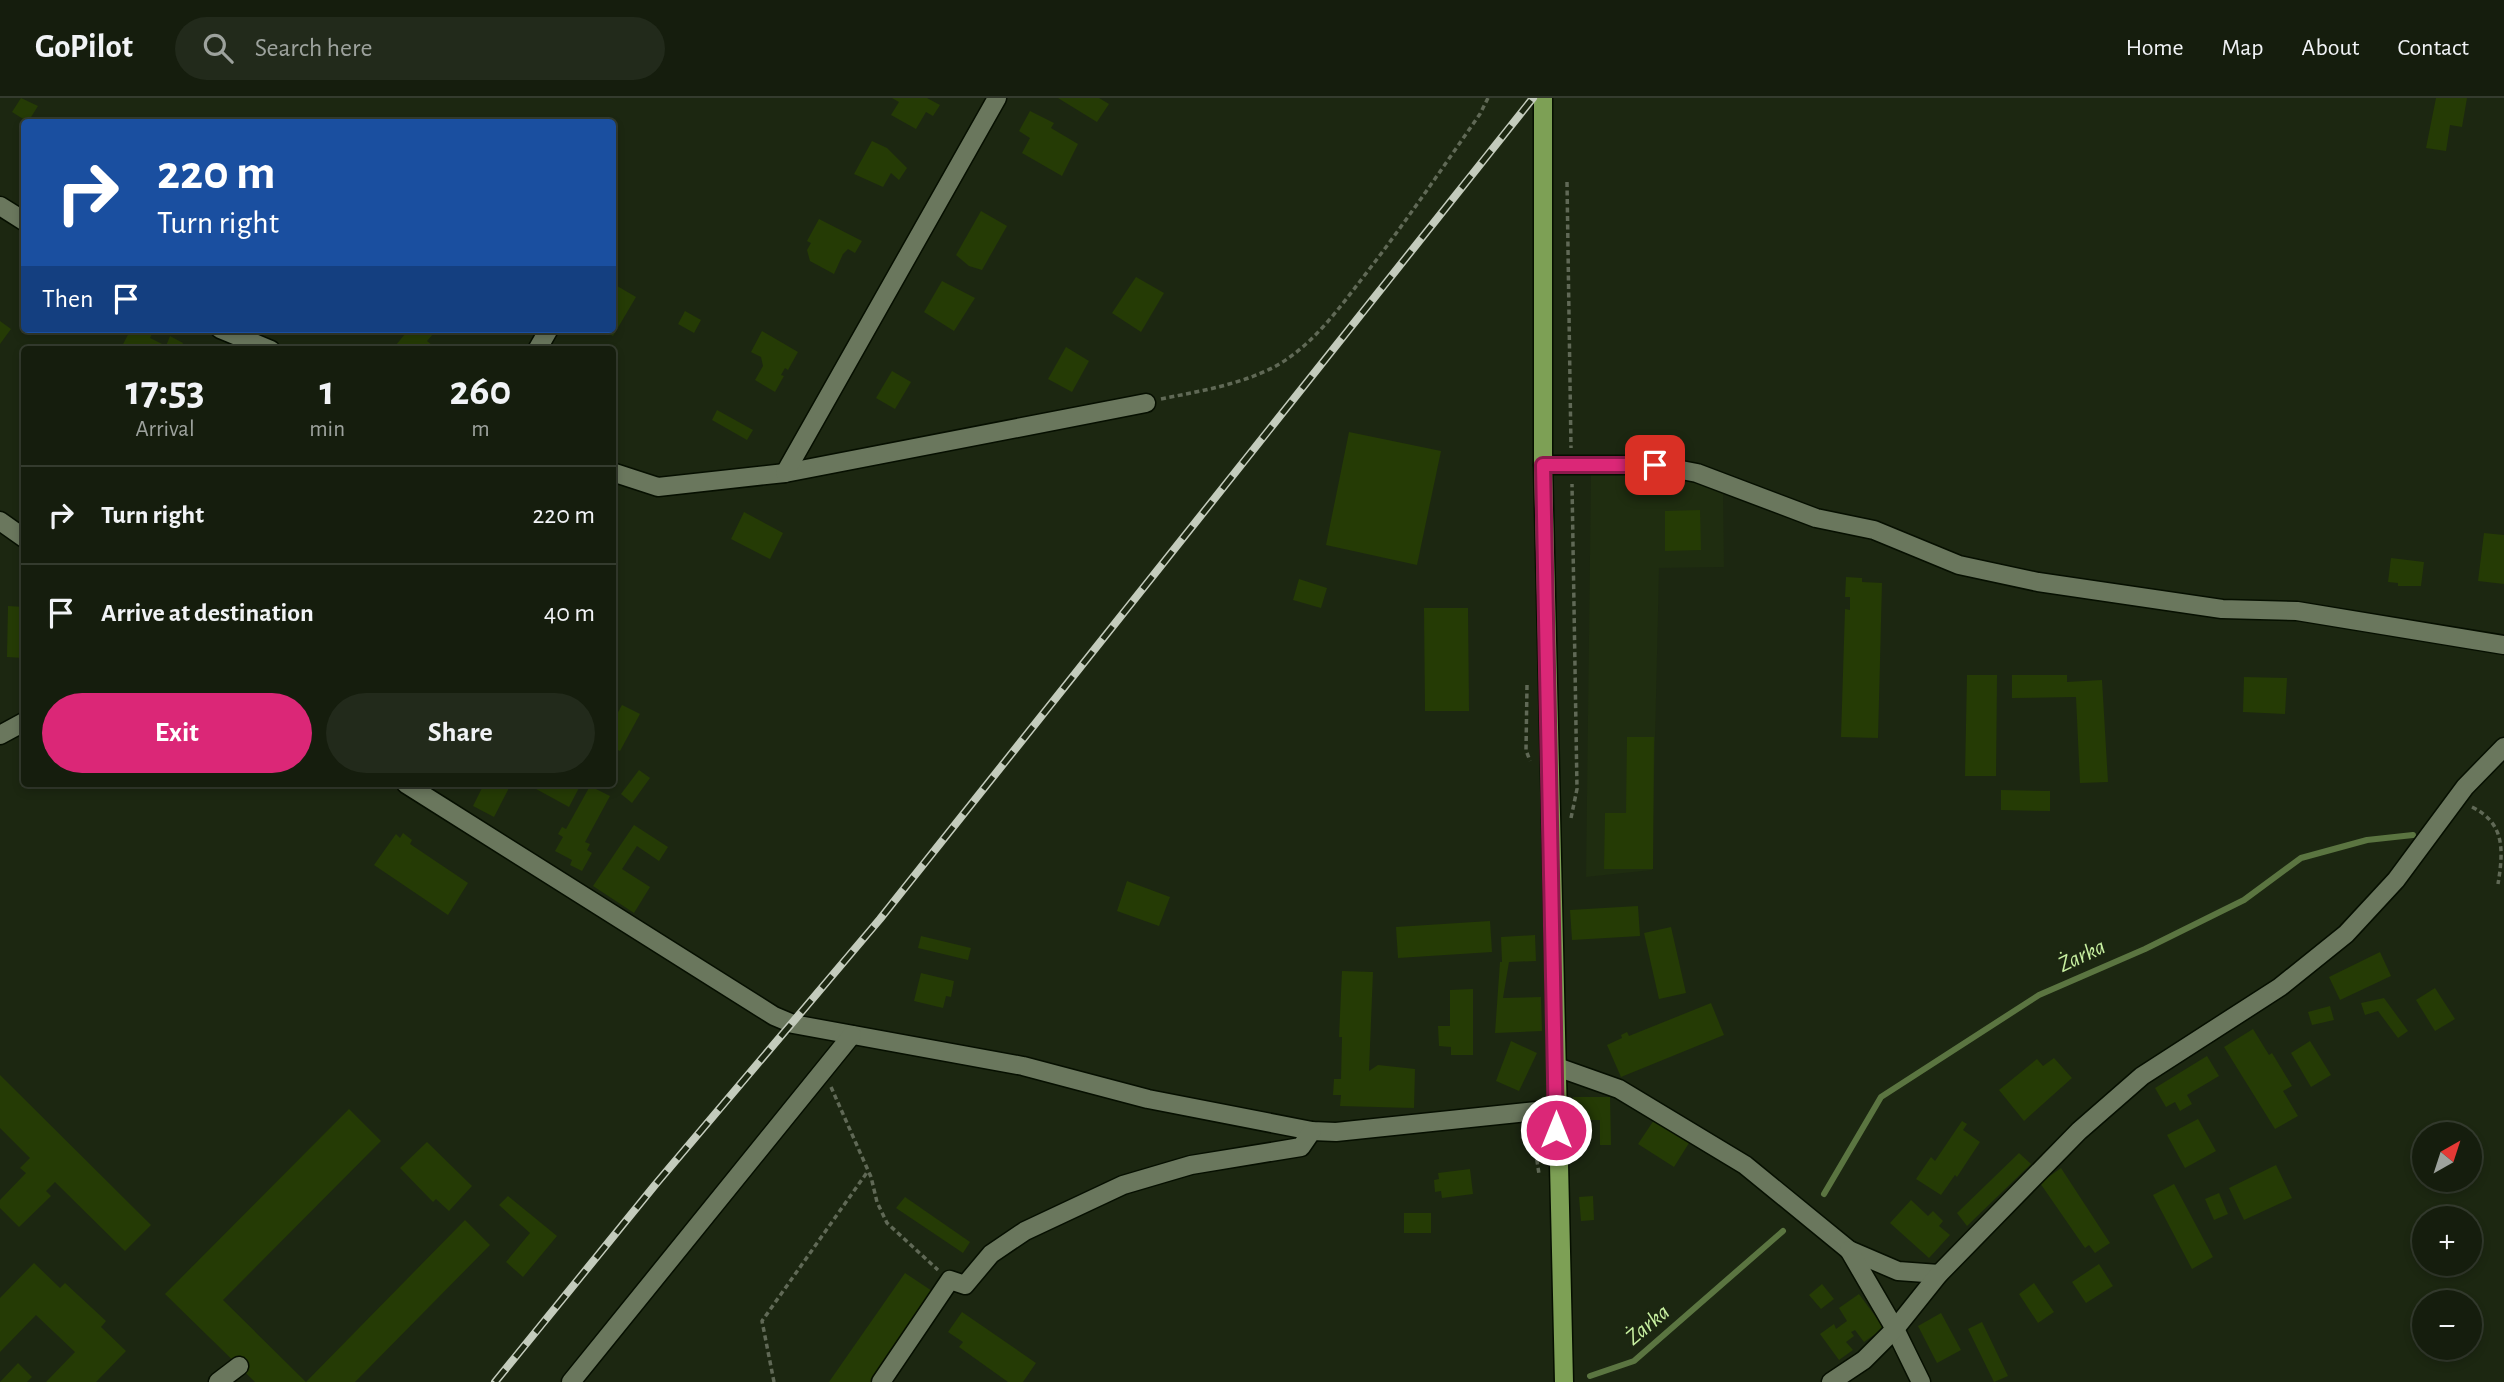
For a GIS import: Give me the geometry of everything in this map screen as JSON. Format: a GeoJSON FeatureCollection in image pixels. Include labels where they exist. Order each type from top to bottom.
{"type":"FeatureCollection","features":[{"type":"Feature","properties":{"kind":"main road"},"geometry":{"type":"LineString","coordinates":[[1543,98],[1543,465],[1563,1382]]}},
{"type":"Feature","properties":{"kind":"street"},"geometry":{"type":"LineString","coordinates":[[785,473],[997,98]]}},
{"type":"Feature","properties":{"kind":"street"},"geometry":{"type":"LineString","coordinates":[[0,206],[21,219]]}},
{"type":"Feature","properties":{"kind":"street"},"geometry":{"type":"LineString","coordinates":[[230,333],[261,346]]}},
{"type":"Feature","properties":{"kind":"street"},"geometry":{"type":"LineString","coordinates":[[616,473],[658,487],[785,473],[1146,403]]}},
{"type":"Feature","properties":{"kind":"street"},"geometry":{"type":"LineString","coordinates":[[1543,465],[1655,465],[1698,473],[1815,518],[1874,530],[1959,565],[2038,582],[2222,608],[2297,611],[2504,645]]}},
{"type":"Feature","properties":{"kind":"street"},"geometry":{"type":"LineString","coordinates":[[0,521],[21,536]]}},
{"type":"Feature","properties":{"kind":"street"},"geometry":{"type":"LineString","coordinates":[[0,735],[21,724]]}},
{"type":"Feature","properties":{"kind":"street"},"geometry":{"type":"LineString","coordinates":[[1831,1382],[1864,1360],[1895,1329],[1939,1274],[2079,1131],[2142,1076],[2280,987],[2346,934],[2396,880],[2455,801],[2504,747]]}},
{"type":"Feature","properties":{"kind":"street"},"geometry":{"type":"LineString","coordinates":[[411,787],[774,1016],[793,1024],[1023,1066],[1148,1099],[1312,1131],[1336,1132],[1556,1109]]}},
{"type":"Feature","properties":{"kind":"street"},"geometry":{"type":"LineString","coordinates":[[570,1382],[852,1035]]}},
{"type":"Feature","properties":{"kind":"street"},"geometry":{"type":"LineString","coordinates":[[1557,1067],[1619,1089],[1745,1165],[1849,1250],[1898,1270],[1939,1274]]}},
{"type":"Feature","properties":{"kind":"street"},"geometry":{"type":"LineString","coordinates":[[881,1382],[950,1280],[965,1286],[991,1254],[1025,1231],[1123,1185],[1191,1165],[1301,1147],[1312,1131]]}},
{"type":"Feature","properties":{"kind":"street"},"geometry":{"type":"LineString","coordinates":[[1849,1250],[1922,1382]]}},
{"type":"Feature","properties":{"kind":"street"},"geometry":{"type":"LineString","coordinates":[[218,1382],[239,1366]]}},
{"type":"Feature","properties":{"kind":"path"},"geometry":{"type":"LineString","coordinates":[[1146,403],[1240,382],[1276,366],[1304,345],[1333,316],[1391,241],[1480,114],[1488,98]]}},
{"type":"Feature","properties":{"kind":"path"},"geometry":{"type":"LineString","coordinates":[[1567,181],[1577,789],[1569,827]]}},
{"type":"Feature","properties":{"kind":"path"},"geometry":{"type":"LineString","coordinates":[[2455,801],[2491,815],[2501,832],[2503,860],[2498,884]]}},
{"type":"Feature","properties":{"kind":"path"},"geometry":{"type":"LineString","coordinates":[[824,1069],[868,1171],[887,1223],[950,1280]]}},
{"type":"Feature","properties":{"kind":"path"},"geometry":{"type":"LineString","coordinates":[[1513,1113],[1514,1130],[1533,1134],[1539,1174],[1558,1173]]}},
{"type":"Feature","properties":{"kind":"path"},"geometry":{"type":"LineString","coordinates":[[774,1382],[762,1321],[868,1171]]}},
{"type":"Feature","properties":{"kind":"shaded area"},"geometry":{"type":"Polygon","coordinates":[[[1591,475],[1659,475],[1692,479],[1723,489],[1724,567],[1659,568],[1652,870],[1586,877],[1591,475]]]}},
{"type":"Feature","properties":{"kind":"building"},"geometry":{"type":"Polygon","coordinates":[[[21,98],[38,106],[30,119],[23,119],[12,112],[21,98]]]}},
{"type":"Feature","properties":{"kind":"building"},"geometry":{"type":"Polygon","coordinates":[[[892,98],[927,98],[940,105],[933,116],[926,112],[916,129],[891,115],[899,102],[892,98]]]}},
{"type":"Feature","properties":{"kind":"building"},"geometry":{"type":"Polygon","coordinates":[[[1058,98],[1099,98],[1109,104],[1097,122],[1058,98]]]}},
{"type":"Feature","properties":{"kind":"building"},"geometry":{"type":"Polygon","coordinates":[[[2436,98],[2467,98],[2462,127],[2450,125],[2446,151],[2426,148],[2436,98]]]}},
{"type":"Feature","properties":{"kind":"building"},"geometry":{"type":"Polygon","coordinates":[[[1030,111],[1054,123],[1051,128],[1078,144],[1062,176],[1022,153],[1030,138],[1019,131],[1030,111]]]}},
{"type":"Feature","properties":{"kind":"building"},"geometry":{"type":"Polygon","coordinates":[[[872,141],[887,148],[907,168],[899,180],[891,173],[883,187],[854,174],[872,141]]]}},
{"type":"Feature","properties":{"kind":"building"},"geometry":{"type":"Polygon","coordinates":[[[981,211],[1007,226],[982,270],[969,266],[956,255],[981,211]]]}},
{"type":"Feature","properties":{"kind":"building"},"geometry":{"type":"Polygon","coordinates":[[[819,219],[862,241],[855,253],[848,249],[843,254],[834,274],[810,261],[807,250],[811,243],[807,241],[819,219]]]}},
{"type":"Feature","properties":{"kind":"building"},"geometry":{"type":"Polygon","coordinates":[[[1136,277],[1164,293],[1141,332],[1112,313],[1136,277]]]}},
{"type":"Feature","properties":{"kind":"building"},"geometry":{"type":"Polygon","coordinates":[[[942,281],[975,298],[954,331],[924,312],[942,281]]]}},
{"type":"Feature","properties":{"kind":"building"},"geometry":{"type":"Polygon","coordinates":[[[616,285],[636,297],[616,331],[616,285]]]}},
{"type":"Feature","properties":{"kind":"building"},"geometry":{"type":"Polygon","coordinates":[[[685,311],[701,320],[694,333],[678,324],[685,311]]]}},
{"type":"Feature","properties":{"kind":"building"},"geometry":{"type":"Polygon","coordinates":[[[0,321],[11,329],[0,344],[0,321]]]}},
{"type":"Feature","properties":{"kind":"building"},"geometry":{"type":"Polygon","coordinates":[[[762,331],[798,352],[788,370],[785,368],[781,375],[784,376],[775,392],[755,380],[763,366],[761,357],[751,352],[762,331]]]}},
{"type":"Feature","properties":{"kind":"building"},"geometry":{"type":"Polygon","coordinates":[[[129,333],[152,333],[150,338],[166,346],[122,346],[129,333]]]}},
{"type":"Feature","properties":{"kind":"building"},"geometry":{"type":"Polygon","coordinates":[[[406,333],[433,334],[427,341],[433,346],[395,346],[406,333]]]}},
{"type":"Feature","properties":{"kind":"building"},"geometry":{"type":"Polygon","coordinates":[[[170,336],[183,343],[182,346],[166,346],[170,336]]]}},
{"type":"Feature","properties":{"kind":"building"},"geometry":{"type":"Polygon","coordinates":[[[1066,347],[1089,361],[1072,392],[1048,379],[1066,347]]]}},
{"type":"Feature","properties":{"kind":"building"},"geometry":{"type":"Polygon","coordinates":[[[892,371],[911,382],[895,409],[876,398],[892,371]]]}},
{"type":"Feature","properties":{"kind":"building"},"geometry":{"type":"Polygon","coordinates":[[[717,410],[753,430],[747,440],[712,420],[717,410]]]}},
{"type":"Feature","properties":{"kind":"building"},"geometry":{"type":"Polygon","coordinates":[[[1349,432],[1441,451],[1417,565],[1326,545],[1349,432]]]}},
{"type":"Feature","properties":{"kind":"building"},"geometry":{"type":"Polygon","coordinates":[[[1700,510],[1701,550],[1665,551],[1665,511],[1700,510]]]}},
{"type":"Feature","properties":{"kind":"building"},"geometry":{"type":"Polygon","coordinates":[[[744,512],[783,533],[770,559],[731,539],[744,512]]]}},
{"type":"Feature","properties":{"kind":"building"},"geometry":{"type":"Polygon","coordinates":[[[2484,533],[2504,535],[2504,584],[2478,581],[2484,533]]]}},
{"type":"Feature","properties":{"kind":"building"},"geometry":{"type":"Polygon","coordinates":[[[2391,558],[2424,562],[2421,586],[2398,586],[2398,583],[2388,582],[2391,558]]]}},
{"type":"Feature","properties":{"kind":"building"},"geometry":{"type":"Polygon","coordinates":[[[1846,577],[1862,578],[1862,582],[1882,583],[1878,738],[1841,737],[1845,609],[1850,610],[1850,597],[1845,597],[1846,577]]]}},
{"type":"Feature","properties":{"kind":"building"},"geometry":{"type":"Polygon","coordinates":[[[1299,579],[1327,588],[1321,608],[1293,600],[1299,579]]]}},
{"type":"Feature","properties":{"kind":"building"},"geometry":{"type":"Polygon","coordinates":[[[8,606],[21,607],[21,658],[7,657],[8,606]]]}},
{"type":"Feature","properties":{"kind":"building"},"geometry":{"type":"Polygon","coordinates":[[[1424,608],[1468,608],[1469,711],[1425,711],[1424,608]]]}},
{"type":"Feature","properties":{"kind":"building"},"geometry":{"type":"Polygon","coordinates":[[[1967,675],[1997,675],[1996,776],[1965,776],[1967,675]]]}},
{"type":"Feature","properties":{"kind":"building"},"geometry":{"type":"Polygon","coordinates":[[[2012,675],[2067,675],[2067,682],[2102,680],[2108,782],[2080,783],[2076,697],[2012,698],[2012,675]]]}},
{"type":"Feature","properties":{"kind":"building"},"geometry":{"type":"Polygon","coordinates":[[[2244,677],[2287,678],[2285,714],[2243,712],[2244,677]]]}},
{"type":"Feature","properties":{"kind":"building"},"geometry":{"type":"Polygon","coordinates":[[[622,705],[640,714],[620,751],[616,749],[616,716],[622,705]]]}},
{"type":"Feature","properties":{"kind":"building"},"geometry":{"type":"Polygon","coordinates":[[[1627,737],[1654,737],[1653,869],[1604,869],[1605,813],[1626,813],[1627,737]]]}},
{"type":"Feature","properties":{"kind":"building"},"geometry":{"type":"Polygon","coordinates":[[[639,770],[650,778],[632,803],[621,794],[639,770]]]}},
{"type":"Feature","properties":{"kind":"building"},"geometry":{"type":"Polygon","coordinates":[[[482,787],[509,787],[494,817],[473,806],[482,787]]]}},
{"type":"Feature","properties":{"kind":"building"},"geometry":{"type":"Polygon","coordinates":[[[532,787],[579,787],[569,807],[532,787]]]}},
{"type":"Feature","properties":{"kind":"building"},"geometry":{"type":"Polygon","coordinates":[[[589,787],[610,796],[585,842],[590,844],[587,850],[592,853],[582,871],[570,865],[572,860],[555,851],[563,837],[558,834],[562,827],[566,829],[589,787]]]}},
{"type":"Feature","properties":{"kind":"building"},"geometry":{"type":"Polygon","coordinates":[[[2001,790],[2050,791],[2050,811],[2001,810],[2001,790]]]}},
{"type":"Feature","properties":{"kind":"building"},"geometry":{"type":"Polygon","coordinates":[[[634,825],[668,847],[659,861],[637,846],[622,869],[650,887],[634,913],[593,886],[634,825]]]}},
{"type":"Feature","properties":{"kind":"building"},"geometry":{"type":"Polygon","coordinates":[[[403,833],[412,840],[410,844],[468,883],[448,915],[374,865],[396,834],[400,838],[403,833]]]}},
{"type":"Feature","properties":{"kind":"building"},"geometry":{"type":"Polygon","coordinates":[[[1127,881],[1170,897],[1159,926],[1117,911],[1127,881]]]}},
{"type":"Feature","properties":{"kind":"building"},"geometry":{"type":"Polygon","coordinates":[[[1638,906],[1640,936],[1572,940],[1570,910],[1638,906]]]}},
{"type":"Feature","properties":{"kind":"building"},"geometry":{"type":"Polygon","coordinates":[[[1490,921],[1492,952],[1398,958],[1396,927],[1490,921]]]}},
{"type":"Feature","properties":{"kind":"building"},"geometry":{"type":"Polygon","coordinates":[[[1671,927],[1686,993],[1659,999],[1644,933],[1671,927]]]}},
{"type":"Feature","properties":{"kind":"building"},"geometry":{"type":"Polygon","coordinates":[[[1535,935],[1536,961],[1509,962],[1503,998],[1541,997],[1542,1031],[1495,1033],[1502,962],[1501,937],[1535,935]]]}},
{"type":"Feature","properties":{"kind":"building"},"geometry":{"type":"Polygon","coordinates":[[[921,936],[971,948],[968,960],[918,948],[921,936]]]}},
{"type":"Feature","properties":{"kind":"building"},"geometry":{"type":"Polygon","coordinates":[[[2380,952],[2391,976],[2340,1000],[2329,977],[2380,952]]]}},
{"type":"Feature","properties":{"kind":"building"},"geometry":{"type":"Polygon","coordinates":[[[1342,971],[1373,972],[1369,1071],[1378,1065],[1415,1069],[1414,1108],[1340,1106],[1341,1095],[1333,1095],[1334,1079],[1341,1079],[1342,1037],[1339,1037],[1342,971]]]}},
{"type":"Feature","properties":{"kind":"building"},"geometry":{"type":"Polygon","coordinates":[[[921,973],[954,981],[951,997],[946,996],[943,1008],[914,1001],[921,973]]]}},
{"type":"Feature","properties":{"kind":"building"},"geometry":{"type":"Polygon","coordinates":[[[2435,988],[2455,1019],[2435,1031],[2416,1000],[2435,988]]]}},
{"type":"Feature","properties":{"kind":"building"},"geometry":{"type":"Polygon","coordinates":[[[1473,989],[1473,1055],[1451,1055],[1451,1047],[1439,1046],[1438,1026],[1450,1026],[1450,990],[1473,989]]]}},
{"type":"Feature","properties":{"kind":"building"},"geometry":{"type":"Polygon","coordinates":[[[2384,998],[2408,1031],[2398,1038],[2378,1011],[2365,1015],[2361,1003],[2384,998]]]}},
{"type":"Feature","properties":{"kind":"building"},"geometry":{"type":"Polygon","coordinates":[[[1711,1003],[1724,1035],[1621,1077],[1607,1045],[1622,1038],[1621,1035],[1627,1032],[1629,1036],[1711,1003]]]}},
{"type":"Feature","properties":{"kind":"building"},"geometry":{"type":"Polygon","coordinates":[[[2330,1006],[2334,1020],[2312,1025],[2308,1012],[2330,1006]]]}},
{"type":"Feature","properties":{"kind":"building"},"geometry":{"type":"Polygon","coordinates":[[[2253,1029],[2269,1055],[2272,1053],[2292,1086],[2283,1091],[2298,1116],[2275,1129],[2224,1047],[2253,1029]]]}},
{"type":"Feature","properties":{"kind":"building"},"geometry":{"type":"Polygon","coordinates":[[[1511,1041],[1537,1053],[1519,1091],[1496,1081],[1511,1041]]]}},
{"type":"Feature","properties":{"kind":"building"},"geometry":{"type":"Polygon","coordinates":[[[2310,1041],[2331,1075],[2311,1087],[2291,1053],[2310,1041]]]}},
{"type":"Feature","properties":{"kind":"building"},"geometry":{"type":"Polygon","coordinates":[[[2207,1056],[2219,1076],[2187,1095],[2192,1104],[2180,1111],[2175,1102],[2166,1107],[2155,1088],[2207,1056]]]}},
{"type":"Feature","properties":{"kind":"building"},"geometry":{"type":"Polygon","coordinates":[[[2054,1058],[2072,1078],[2024,1121],[1999,1090],[2037,1059],[2043,1066],[2054,1058]]]}},
{"type":"Feature","properties":{"kind":"building"},"geometry":{"type":"Polygon","coordinates":[[[0,1075],[151,1225],[125,1251],[55,1182],[46,1191],[51,1196],[19,1227],[0,1208],[0,1200],[26,1173],[20,1168],[30,1158],[0,1128],[0,1075]]]}},
{"type":"Feature","properties":{"kind":"building"},"geometry":{"type":"Polygon","coordinates":[[[1573,1097],[1610,1097],[1611,1145],[1600,1145],[1600,1120],[1573,1120],[1573,1097]]]}},
{"type":"Feature","properties":{"kind":"building"},"geometry":{"type":"Polygon","coordinates":[[[349,1109],[381,1141],[223,1300],[306,1382],[255,1382],[165,1294],[349,1109]]]}},
{"type":"Feature","properties":{"kind":"building"},"geometry":{"type":"Polygon","coordinates":[[[2198,1119],[2216,1151],[2185,1168],[2167,1135],[2198,1119]]]}},
{"type":"Feature","properties":{"kind":"building"},"geometry":{"type":"Polygon","coordinates":[[[1654,1120],[1689,1143],[1674,1167],[1638,1144],[1654,1120]]]}},
{"type":"Feature","properties":{"kind":"building"},"geometry":{"type":"Polygon","coordinates":[[[1962,1121],[1967,1124],[1963,1130],[1980,1142],[1957,1177],[1955,1175],[1941,1195],[1916,1179],[1931,1157],[1935,1161],[1962,1121]]]}},
{"type":"Feature","properties":{"kind":"building"},"geometry":{"type":"Polygon","coordinates":[[[427,1142],[472,1186],[449,1211],[436,1199],[433,1202],[400,1168],[427,1142]]]}},
{"type":"Feature","properties":{"kind":"building"},"geometry":{"type":"Polygon","coordinates":[[[2019,1153],[2031,1164],[1967,1226],[1957,1213],[2019,1153]]]}},
{"type":"Feature","properties":{"kind":"building"},"geometry":{"type":"Polygon","coordinates":[[[2276,1165],[2292,1198],[2244,1220],[2229,1188],[2276,1165]]]}},
{"type":"Feature","properties":{"kind":"building"},"geometry":{"type":"Polygon","coordinates":[[[2061,1168],[2110,1243],[2095,1253],[2089,1245],[2085,1248],[2040,1183],[2061,1168]]]}},
{"type":"Feature","properties":{"kind":"building"},"geometry":{"type":"Polygon","coordinates":[[[1470,1169],[1473,1194],[1442,1198],[1441,1191],[1435,1192],[1434,1180],[1439,1179],[1438,1173],[1470,1169]]]}},
{"type":"Feature","properties":{"kind":"building"},"geometry":{"type":"Polygon","coordinates":[[[2174,1184],[2213,1257],[2192,1269],[2153,1195],[2174,1184]]]}},
{"type":"Feature","properties":{"kind":"building"},"geometry":{"type":"Polygon","coordinates":[[[2219,1193],[2228,1214],[2214,1220],[2205,1199],[2219,1193]]]}},
{"type":"Feature","properties":{"kind":"building"},"geometry":{"type":"Polygon","coordinates":[[[508,1196],[557,1236],[523,1277],[506,1262],[530,1233],[499,1205],[508,1196]]]}},
{"type":"Feature","properties":{"kind":"building"},"geometry":{"type":"Polygon","coordinates":[[[1593,1196],[1594,1220],[1581,1221],[1579,1197],[1593,1196]]]}},
{"type":"Feature","properties":{"kind":"building"},"geometry":{"type":"Polygon","coordinates":[[[905,1197],[970,1242],[963,1253],[896,1208],[905,1197]]]}},
{"type":"Feature","properties":{"kind":"building"},"geometry":{"type":"Polygon","coordinates":[[[1911,1200],[1928,1216],[1933,1211],[1943,1221],[1939,1226],[1950,1235],[1929,1258],[1890,1223],[1911,1200]]]}},
{"type":"Feature","properties":{"kind":"building"},"geometry":{"type":"Polygon","coordinates":[[[1404,1213],[1431,1213],[1431,1233],[1404,1233],[1404,1213]]]}},
{"type":"Feature","properties":{"kind":"building"},"geometry":{"type":"Polygon","coordinates":[[[465,1220],[490,1245],[355,1382],[306,1382],[465,1220]]]}},
{"type":"Feature","properties":{"kind":"building"},"geometry":{"type":"Polygon","coordinates":[[[34,1263],[60,1288],[65,1283],[106,1321],[101,1327],[126,1351],[96,1382],[46,1382],[75,1352],[36,1315],[0,1352],[0,1298],[34,1263]]]}},
{"type":"Feature","properties":{"kind":"building"},"geometry":{"type":"Polygon","coordinates":[[[2099,1264],[2113,1286],[2086,1303],[2072,1282],[2099,1264]]]}},
{"type":"Feature","properties":{"kind":"building"},"geometry":{"type":"Polygon","coordinates":[[[905,1273],[935,1293],[873,1382],[829,1382],[905,1273]]]}},
{"type":"Feature","properties":{"kind":"building"},"geometry":{"type":"Polygon","coordinates":[[[2034,1283],[2054,1312],[2038,1323],[2019,1294],[2034,1283]]]}},
{"type":"Feature","properties":{"kind":"building"},"geometry":{"type":"Polygon","coordinates":[[[1822,1284],[1834,1299],[1821,1309],[1809,1295],[1822,1284]]]}},
{"type":"Feature","properties":{"kind":"building"},"geometry":{"type":"Polygon","coordinates":[[[1859,1294],[1884,1328],[1864,1342],[1855,1330],[1851,1332],[1854,1336],[1846,1342],[1853,1350],[1839,1360],[1820,1334],[1834,1324],[1836,1329],[1847,1321],[1839,1308],[1859,1294]]]}},
{"type":"Feature","properties":{"kind":"building"},"geometry":{"type":"Polygon","coordinates":[[[962,1312],[1036,1363],[1023,1382],[1008,1382],[959,1347],[963,1342],[948,1332],[962,1312]]]}},
{"type":"Feature","properties":{"kind":"building"},"geometry":{"type":"Polygon","coordinates":[[[1941,1313],[1961,1350],[1937,1363],[1918,1326],[1941,1313]]]}},
{"type":"Feature","properties":{"kind":"building"},"geometry":{"type":"Polygon","coordinates":[[[1982,1322],[2008,1376],[1994,1382],[1968,1329],[1982,1322]]]}},
{"type":"Feature","properties":{"kind":"building"},"geometry":{"type":"Polygon","coordinates":[[[18,1363],[32,1377],[27,1382],[0,1382],[18,1363]]]}},
{"type":"Feature","properties":{"kind":"waterway","name":"Żarka"},"geometry":{"type":"LineString","coordinates":[[1824,1194],[1881,1097],[2039,995],[2145,949],[2244,900],[2301,858],[2367,840],[2413,835]]}},
{"type":"Feature","properties":{"kind":"waterway","name":"Żarka"},"geometry":{"type":"LineString","coordinates":[[1590,1376],[1634,1361],[1783,1231]]}},
{"type":"Feature","properties":{"kind":"railway"},"geometry":{"type":"LineString","coordinates":[[495,1382],[655,1185],[880,919],[1533,98]]}},
{"type":"Feature","properties":{"kind":"route"},"geometry":{"type":"LineString","coordinates":[[1556,1130],[1557,1067],[1543,465],[1655,465]]}}]}
